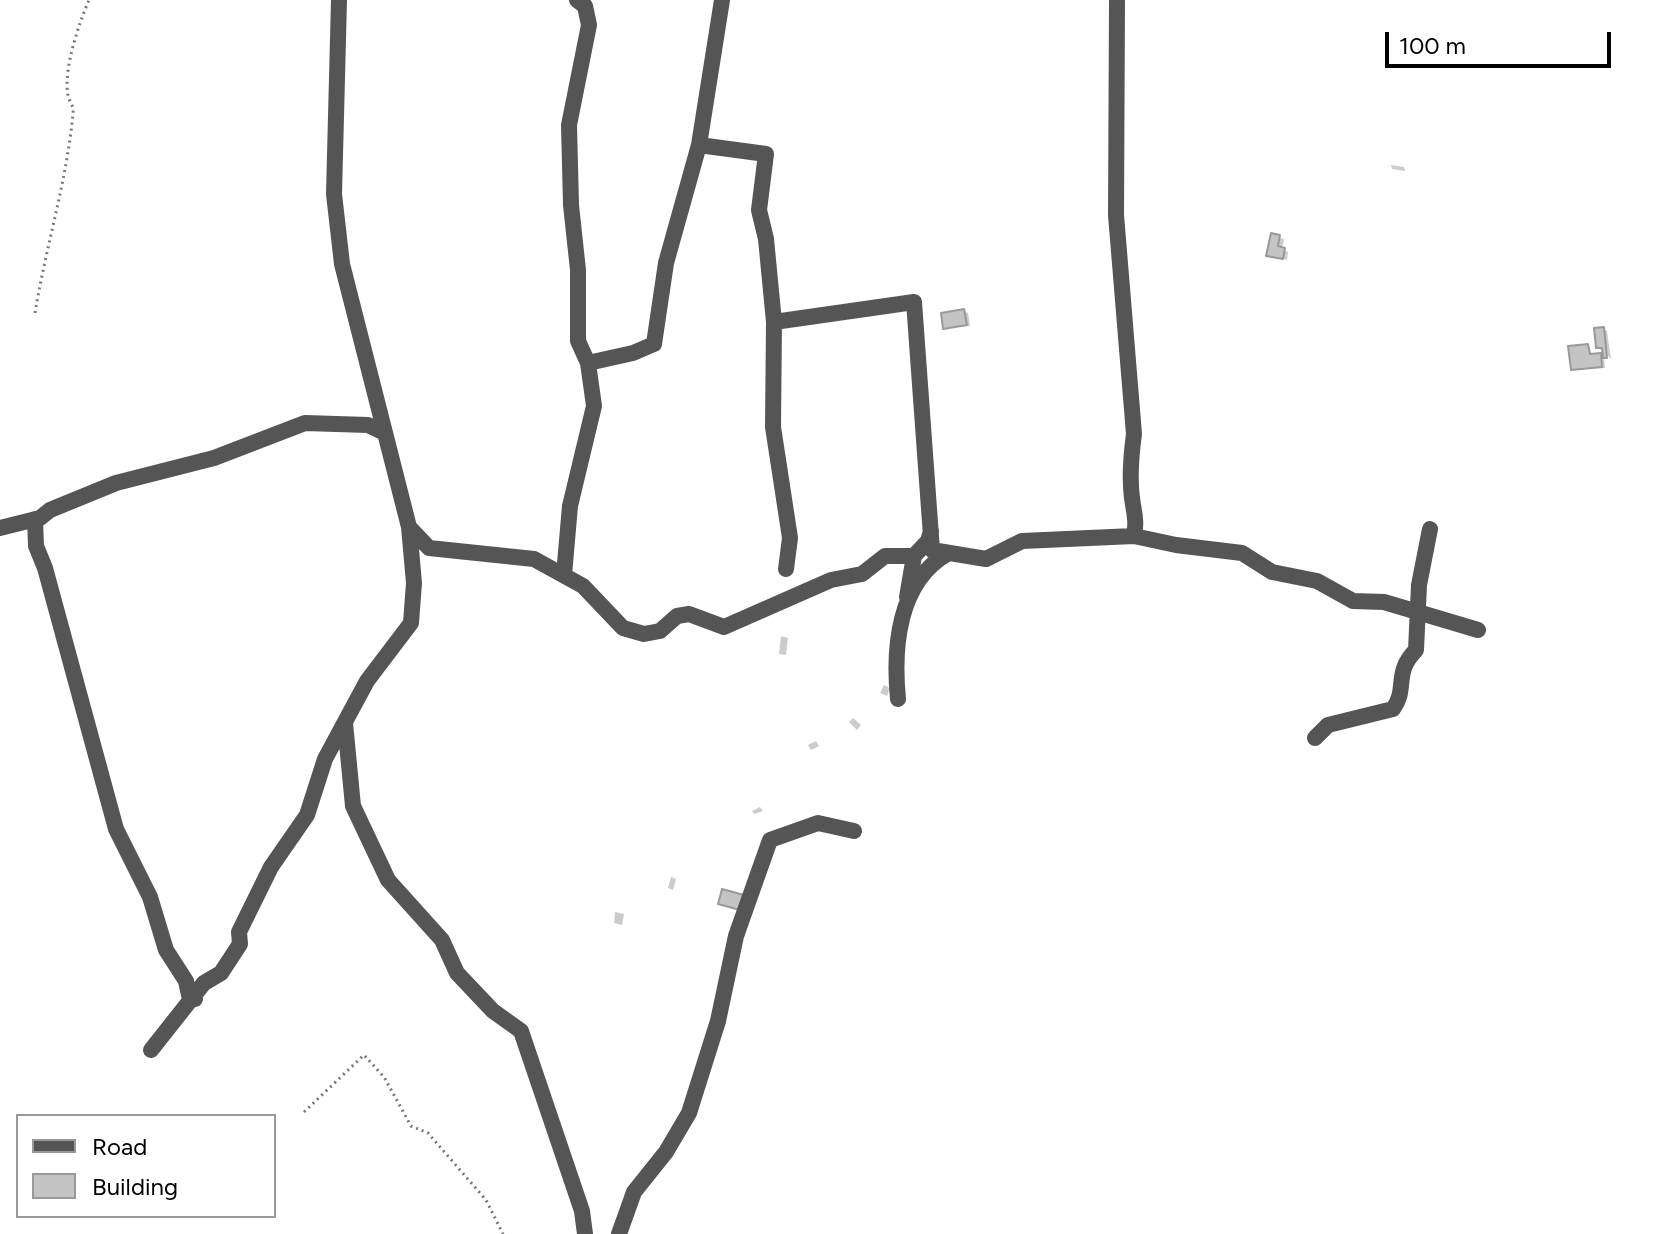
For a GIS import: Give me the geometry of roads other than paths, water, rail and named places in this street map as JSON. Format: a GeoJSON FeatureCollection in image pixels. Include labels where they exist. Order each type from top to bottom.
{"type":"FeatureCollection","features":[{"type":"Feature","properties":{"kind":"street"},"geometry":{"type":"LineString","coordinates":[[151,1050],[195,999],[204,983],[221,973],[240,944],[239,932],[271,867],[307,815],[325,759],[367,681],[411,623],[414,583],[409,527],[342,264],[334,194],[339,0]]}},
{"type":"Feature","properties":{"kind":"street"},"geometry":{"type":"LineString","coordinates":[[564,575],[570,506],[594,406],[588,363],[578,341],[578,270],[571,205],[569,125],[589,25],[585,6],[577,0]]}},
{"type":"Feature","properties":{"kind":"street"},"geometry":{"type":"LineString","coordinates":[[588,363],[633,353],[654,344],[666,263],[699,145],[707,74],[722,0]]}},
{"type":"Feature","properties":{"kind":"street"},"geometry":{"type":"LineString","coordinates":[[1117,0],[1116,215],[1134,434],[1130,462],[1132,502],[1137,519],[1134,536]]}},
{"type":"Feature","properties":{"kind":"street"},"geometry":{"type":"LineString","coordinates":[[699,145],[766,154],[759,210],[766,239],[774,322],[773,427],[790,538],[786,569]]}},
{"type":"Feature","properties":{"kind":"street"},"geometry":{"type":"LineString","coordinates":[[774,322],[914,302],[933,526],[932,550],[986,559],[1022,541],[1134,536],[1242,553],[1272,572],[1317,581],[1353,601],[1384,602],[1478,630]]}},
{"type":"Feature","properties":{"kind":"street"},"geometry":{"type":"LineString","coordinates":[[0,528],[35,519],[116,483],[214,458],[305,423],[368,425],[385,433]]}},
{"type":"Feature","properties":{"kind":"street"},"geometry":{"type":"LineString","coordinates":[[35,519],[36,546],[45,568],[116,829],[150,897],[166,950],[186,981],[189,995],[195,999]]}},
{"type":"Feature","properties":{"kind":"street"},"geometry":{"type":"LineString","coordinates":[[898,699],[896,675],[914,556],[928,541],[933,526]]}},
{"type":"Feature","properties":{"kind":"street"},"geometry":{"type":"LineString","coordinates":[[409,527],[429,548],[534,559],[583,586],[623,628],[644,634],[660,631],[677,616],[689,614],[724,627],[831,580],[862,574],[885,556],[914,556]]}},
{"type":"Feature","properties":{"kind":"street"},"geometry":{"type":"LineString","coordinates":[[1315,738],[1328,725],[1393,709],[1399,701],[1403,663],[1416,650],[1421,570],[1430,529]]}},
{"type":"Feature","properties":{"kind":"street"},"geometry":{"type":"LineString","coordinates":[[907,598],[932,562],[947,554]]}},
{"type":"Feature","properties":{"kind":"street"},"geometry":{"type":"LineString","coordinates":[[345,723],[353,806],[388,880],[442,940],[457,973],[493,1011],[521,1031],[578,1196],[585,1234]]}},
{"type":"Feature","properties":{"kind":"street"},"geometry":{"type":"LineString","coordinates":[[619,1234],[634,1192],[666,1152],[689,1113],[718,1021],[736,936],[770,840],[818,823],[854,831]]}}]}
